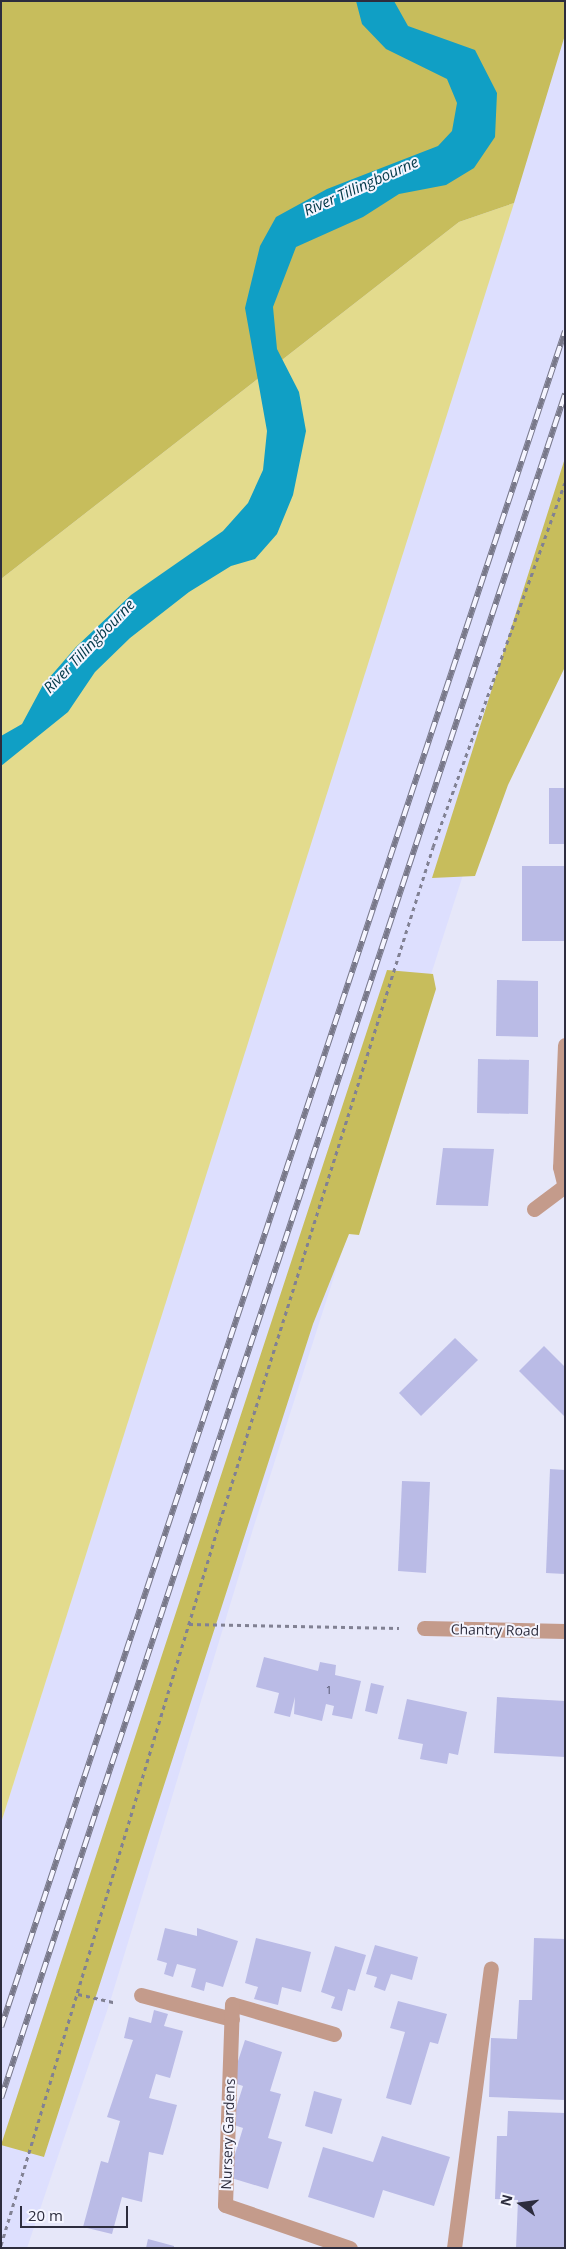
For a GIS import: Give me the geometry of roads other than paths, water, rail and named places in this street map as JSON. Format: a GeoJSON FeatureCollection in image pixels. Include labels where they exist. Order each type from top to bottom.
{"type":"FeatureCollection","features":[{"type":"Feature","properties":{"kind":"street"},"geometry":{"type":"LineString","coordinates":[[534,1209],[564,1186],[560,1167],[565,1045]]}},
{"type":"Feature","properties":{"kind":"street","name":"Chantry Road"},"geometry":{"type":"LineString","coordinates":[[424,1628],[565,1631]]}},
{"type":"Feature","properties":{"kind":"street"},"geometry":{"type":"LineString","coordinates":[[454,2248],[490,1968]]}},
{"type":"Feature","properties":{"kind":"street"},"geometry":{"type":"LineString","coordinates":[[141,1995],[232,2019],[232,2004],[334,2034]]}},
{"type":"Feature","properties":{"kind":"street","name":"Nursery Gardens"},"geometry":{"type":"LineString","coordinates":[[232,2019],[225,2206],[350,2248]]}},
{"type":"Feature","properties":{"kind":"water","name":"River Tillingbourne"},"geometry":{"type":"Polygon","coordinates":[[[356,1],[394,1],[408,26],[475,50],[497,93],[495,137],[474,168],[446,185],[399,194],[363,217],[296,247],[273,307],[277,349],[299,392],[306,431],[293,495],[277,534],[255,559],[231,566],[189,592],[130,638],[95,672],[68,712],[1,766],[1,736],[22,724],[43,685],[76,647],[131,595],[223,531],[248,503],[263,470],[267,431],[245,308],[260,246],[276,217],[327,189],[438,146],[452,131],[457,103],[447,79],[386,49],[362,24],[356,1]]]}},
{"type":"Feature","properties":{"kind":"railway"},"geometry":{"type":"LineString","coordinates":[[1,2027],[565,331]]}},
{"type":"Feature","properties":{"kind":"railway"},"geometry":{"type":"LineString","coordinates":[[1,2098],[565,394]]}}]}
